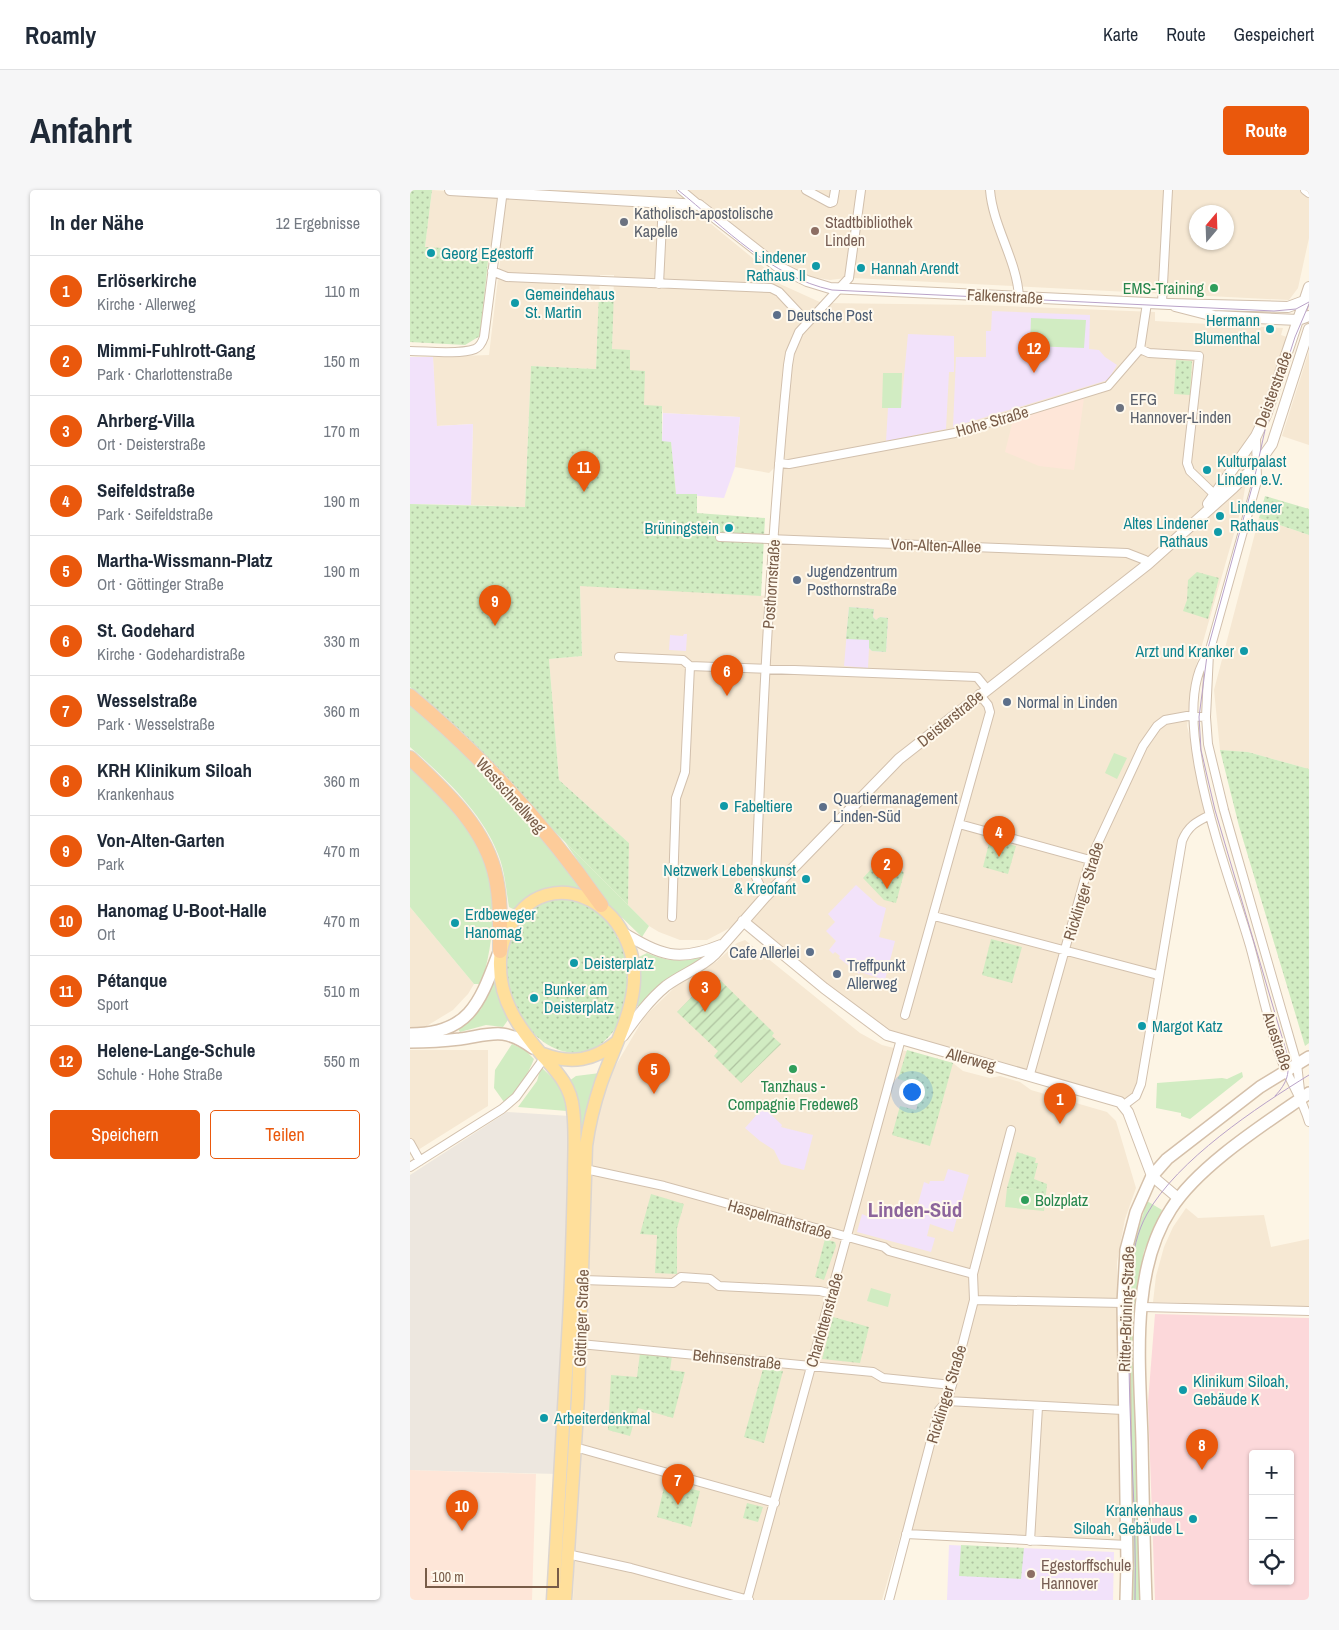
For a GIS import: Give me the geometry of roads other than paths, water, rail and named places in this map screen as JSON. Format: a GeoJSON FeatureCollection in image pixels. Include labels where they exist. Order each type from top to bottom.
{"type":"FeatureCollection","features":[{"type":"Feature","properties":{"kind":"highway","name":"Westschnellweg"},"geometry":{"type":"LineString","coordinates":[[410,696],[444,725],[496,778],[558,848],[601,905]]}},
{"type":"Feature","properties":{"kind":"highway"},"geometry":{"type":"LineString","coordinates":[[410,758],[463,813],[475,829],[489,855],[499,895],[500,951]]}},
{"type":"Feature","properties":{"kind":"main road"},"geometry":{"type":"LineString","coordinates":[[410,1034],[435,1033],[446,1030],[465,1019],[481,998],[517,916],[532,901],[551,894],[566,892],[586,898],[601,905],[622,932],[633,963],[634,988],[632,1004],[619,1040],[599,1055],[579,1061],[557,1060],[543,1055],[521,1039],[497,1032],[444,1041],[410,1042]]}},
{"type":"Feature","properties":{"kind":"main road"},"geometry":{"type":"LineString","coordinates":[[500,951],[500,980],[505,1000],[515,1019],[543,1055]]}},
{"type":"Feature","properties":{"kind":"main road","name":"Göttinger Straße"},"geometry":{"type":"LineString","coordinates":[[566,1600],[583,1280],[586,1146],[592,1114],[601,1084],[619,1040]]}},
{"type":"Feature","properties":{"kind":"main road","name":"Göttinger Straße"},"geometry":{"type":"LineString","coordinates":[[543,1055],[568,1086],[573,1107],[574,1130],[573,1255],[553,1600]]}},
{"type":"Feature","properties":{"kind":"main road","name":"Ritter-Brüning-Straße"},"geometry":{"type":"LineString","coordinates":[[1126,1600],[1127,1545],[1123,1410],[1123,1303],[1124,1268],[1130,1232],[1152,1176],[1167,1159],[1203,1129],[1260,1087],[1309,1058]]}},
{"type":"Feature","properties":{"kind":"main road","name":"Ritter-Brüning-Straße"},"geometry":{"type":"LineString","coordinates":[[1146,1600],[1140,1372],[1144,1282],[1151,1251],[1163,1222],[1178,1198],[1221,1158],[1305,1096]]}},
{"type":"Feature","properties":{"kind":"street"},"geometry":{"type":"LineString","coordinates":[[450,190],[699,205]]}},
{"type":"Feature","properties":{"kind":"street"},"geometry":{"type":"LineString","coordinates":[[681,190],[699,205]]}},
{"type":"Feature","properties":{"kind":"street"},"geometry":{"type":"LineString","coordinates":[[806,190],[827,201],[833,202],[834,190]]}},
{"type":"Feature","properties":{"kind":"street"},"geometry":{"type":"LineString","coordinates":[[841,289],[849,278],[861,190]]}},
{"type":"Feature","properties":{"kind":"street"},"geometry":{"type":"LineString","coordinates":[[990,190],[992,205],[1008,251],[1019,297]]}},
{"type":"Feature","properties":{"kind":"street"},"geometry":{"type":"LineString","coordinates":[[1165,303],[1168,190]]}},
{"type":"Feature","properties":{"kind":"street"},"geometry":{"type":"LineString","coordinates":[[1305,190],[1309,193]]}},
{"type":"Feature","properties":{"kind":"street"},"geometry":{"type":"LineString","coordinates":[[410,351],[464,351],[481,345],[484,337],[503,192]]}},
{"type":"Feature","properties":{"kind":"street"},"geometry":{"type":"LineString","coordinates":[[659,284],[663,203]]}},
{"type":"Feature","properties":{"kind":"street","name":"Falkenstraße"},"geometry":{"type":"LineString","coordinates":[[699,205],[789,274],[815,284],[841,289],[1147,303],[1288,307],[1303,304]]}},
{"type":"Feature","properties":{"kind":"street"},"geometry":{"type":"LineString","coordinates":[[492,271],[502,276],[771,288],[779,292],[807,322]]}},
{"type":"Feature","properties":{"kind":"street","name":"Deisterstraße"},"geometry":{"type":"LineString","coordinates":[[1200,516],[1256,436],[1266,415],[1309,287]]}},
{"type":"Feature","properties":{"kind":"street","name":"Posthornstraße"},"geometry":{"type":"LineString","coordinates":[[765,897],[758,883],[765,667],[779,463],[790,353],[796,337],[807,322],[841,289]]}},
{"type":"Feature","properties":{"kind":"street"},"geometry":{"type":"LineString","coordinates":[[1147,303],[1140,348],[1149,353],[1199,356],[1187,463],[1190,471],[1215,495]]}},
{"type":"Feature","properties":{"kind":"street","name":"Falkenstraße"},"geometry":{"type":"LineString","coordinates":[[1165,303],[1196,313],[1214,316],[1298,320],[1309,316]]}},
{"type":"Feature","properties":{"kind":"street","name":"Deisterstraße"},"geometry":{"type":"LineString","coordinates":[[619,1040],[655,996],[667,986],[707,961],[765,897],[899,759],[983,691],[1148,564],[1257,464],[1272,444],[1309,329]]}},
{"type":"Feature","properties":{"kind":"street","name":"Hohe Straße"},"geometry":{"type":"LineString","coordinates":[[779,463],[789,464],[955,433],[1108,386],[1140,348]]}},
{"type":"Feature","properties":{"kind":"street"},"geometry":{"type":"LineString","coordinates":[[1206,717],[1209,652],[1255,489],[1257,464],[1256,436]]}},
{"type":"Feature","properties":{"kind":"street","name":"Von-Alten-Allee"},"geometry":{"type":"LineString","coordinates":[[720,536],[1127,552],[1145,560],[1148,564]]}},
{"type":"Feature","properties":{"kind":"street"},"geometry":{"type":"LineString","coordinates":[[1193,716],[1200,666],[1209,652]]}},
{"type":"Feature","properties":{"kind":"street"},"geometry":{"type":"LineString","coordinates":[[619,657],[683,660],[690,666],[758,669],[765,667],[977,677],[990,712],[905,1016]]}},
{"type":"Feature","properties":{"kind":"street"},"geometry":{"type":"LineString","coordinates":[[672,917],[676,798],[685,772],[690,666]]}},
{"type":"Feature","properties":{"kind":"street","name":"Auestraße"},"geometry":{"type":"LineString","coordinates":[[1193,716],[1195,745],[1210,815],[1280,1057],[1292,1067],[1305,1096]]}},
{"type":"Feature","properties":{"kind":"street","name":"Ricklinger Straße"},"geometry":{"type":"LineString","coordinates":[[1030,1074],[1090,860],[1143,746],[1153,730],[1170,718],[1206,717]]}},
{"type":"Feature","properties":{"kind":"street","name":"Auestraße"},"geometry":{"type":"LineString","coordinates":[[1206,717],[1208,744],[1224,810],[1292,1067],[1305,1096]]}},
{"type":"Feature","properties":{"kind":"street"},"geometry":{"type":"LineString","coordinates":[[1178,1198],[1152,1176],[1124,1105],[1138,1092],[1182,841],[1186,830],[1194,823],[1210,815]]}},
{"type":"Feature","properties":{"kind":"street"},"geometry":{"type":"LineString","coordinates":[[960,824],[1090,860]]}},
{"type":"Feature","properties":{"kind":"street"},"geometry":{"type":"LineString","coordinates":[[934,916],[1158,976]]}},
{"type":"Feature","properties":{"kind":"street","name":"Allerweg"},"geometry":{"type":"LineString","coordinates":[[743,921],[871,1026],[887,1035],[1030,1074],[1113,1099],[1124,1105]]}},
{"type":"Feature","properties":{"kind":"street","name":"Deisterstraße"},"geometry":{"type":"LineString","coordinates":[[622,932],[651,949],[673,956],[696,954],[722,944]]}},
{"type":"Feature","properties":{"kind":"street","name":"Charlottenstraße"},"geometry":{"type":"LineString","coordinates":[[747,1600],[901,1039]]}},
{"type":"Feature","properties":{"kind":"street"},"geometry":{"type":"LineString","coordinates":[[410,1167],[516,1097],[543,1055]]}},
{"type":"Feature","properties":{"kind":"street"},"geometry":{"type":"LineString","coordinates":[[1305,1096],[1309,1122]]}},
{"type":"Feature","properties":{"kind":"street","name":"Ricklinger Straße"},"geometry":{"type":"LineString","coordinates":[[889,1600],[939,1410],[947,1401],[952,1385],[974,1300],[973,1274],[1011,1130]]}},
{"type":"Feature","properties":{"kind":"street"},"geometry":{"type":"LineString","coordinates":[[410,1143],[420,1161]]}},
{"type":"Feature","properties":{"kind":"street","name":"Haspelmathstraße"},"geometry":{"type":"LineString","coordinates":[[585,1169],[664,1186],[973,1274]]}},
{"type":"Feature","properties":{"kind":"street"},"geometry":{"type":"LineString","coordinates":[[583,1280],[673,1283],[681,1277],[700,1278],[710,1279],[719,1286],[820,1291],[832,1294]]}},
{"type":"Feature","properties":{"kind":"street"},"geometry":{"type":"LineString","coordinates":[[974,1300],[1123,1303]]}},
{"type":"Feature","properties":{"kind":"street"},"geometry":{"type":"LineString","coordinates":[[1142,1307],[1309,1312]]}},
{"type":"Feature","properties":{"kind":"street","name":"Behnsenstraße"},"geometry":{"type":"LineString","coordinates":[[580,1344],[874,1372],[882,1378],[952,1385]]}},
{"type":"Feature","properties":{"kind":"street"},"geometry":{"type":"LineString","coordinates":[[947,1401],[1123,1410]]}},
{"type":"Feature","properties":{"kind":"street"},"geometry":{"type":"LineString","coordinates":[[1030,1541],[1038,1407]]}},
{"type":"Feature","properties":{"kind":"street"},"geometry":{"type":"LineString","coordinates":[[574,1449],[582,1449],[775,1503]]}},
{"type":"Feature","properties":{"kind":"street"},"geometry":{"type":"LineString","coordinates":[[906,1534],[1127,1545]]}},
{"type":"Feature","properties":{"kind":"street"},"geometry":{"type":"LineString","coordinates":[[567,1554],[631,1568],[747,1600]]}},
{"type":"Feature","properties":{"kind":"tram line"},"geometry":{"type":"LineString","coordinates":[[678,190],[731,235],[769,263],[810,284],[832,290],[1274,311],[1296,309],[1309,302]]}},
{"type":"Feature","properties":{"kind":"tram line"},"geometry":{"type":"LineString","coordinates":[[1275,1096],[1287,1077],[1287,1054],[1215,810],[1201,750],[1199,717],[1208,648],[1254,480],[1265,430],[1295,337],[1309,304]]}},
{"type":"Feature","properties":{"kind":"tram line"},"geometry":{"type":"LineString","coordinates":[[1135,1600],[1129,1305],[1131,1273],[1136,1242],[1147,1214],[1160,1194],[1178,1174],[1220,1136],[1309,1075]]}},
{"type":"Feature","properties":{"kind":"place","name":"Katholisch-apostolische Kapelle"},"geometry":{"type":"Point","coordinates":[624,222]}},
{"type":"Feature","properties":{"kind":"place","name":"Stadtbibliothek Linden"},"geometry":{"type":"Point","coordinates":[815,231]}},
{"type":"Feature","properties":{"kind":"place","name":"Georg Egestorff"},"geometry":{"type":"Point","coordinates":[431,253]}},
{"type":"Feature","properties":{"kind":"place","name":"Lindener Rathaus II"},"geometry":{"type":"Point","coordinates":[816,266]}},
{"type":"Feature","properties":{"kind":"place","name":"Hannah Arendt"},"geometry":{"type":"Point","coordinates":[861,268]}},
{"type":"Feature","properties":{"kind":"place","name":"EMS-Training"},"geometry":{"type":"Point","coordinates":[1214,288]}},
{"type":"Feature","properties":{"kind":"place","name":"Gemeindehaus St. Martin"},"geometry":{"type":"Point","coordinates":[515,303]}},
{"type":"Feature","properties":{"kind":"place","name":"Deutsche Post"},"geometry":{"type":"Point","coordinates":[777,315]}},
{"type":"Feature","properties":{"kind":"place","name":"Hermann Blumenthal"},"geometry":{"type":"Point","coordinates":[1270,329]}},
{"type":"Feature","properties":{"kind":"place","name":"Helene-Lange-Schule"},"geometry":{"type":"Point","coordinates":[1034,373]}},
{"type":"Feature","properties":{"kind":"place","name":"EFG Hannover-Linden"},"geometry":{"type":"Point","coordinates":[1120,408]}},
{"type":"Feature","properties":{"kind":"place","name":"Kulturpalast Linden e.V."},"geometry":{"type":"Point","coordinates":[1207,470]}},
{"type":"Feature","properties":{"kind":"place","name":"Pétanque"},"geometry":{"type":"Point","coordinates":[584,492]}},
{"type":"Feature","properties":{"kind":"place","name":"Lindener Rathaus"},"geometry":{"type":"Point","coordinates":[1220,516]}},
{"type":"Feature","properties":{"kind":"place","name":"Brüningstein"},"geometry":{"type":"Point","coordinates":[729,528]}},
{"type":"Feature","properties":{"kind":"place","name":"Altes Lindener Rathaus"},"geometry":{"type":"Point","coordinates":[1218,532]}},
{"type":"Feature","properties":{"kind":"place","name":"Jugendzentrum Posthornstraße"},"geometry":{"type":"Point","coordinates":[797,580]}},
{"type":"Feature","properties":{"kind":"place","name":"Von-Alten-Garten"},"geometry":{"type":"Point","coordinates":[495,626]}},
{"type":"Feature","properties":{"kind":"place","name":"Arzt und Kranker"},"geometry":{"type":"Point","coordinates":[1244,651]}},
{"type":"Feature","properties":{"kind":"place","name":"St. Godehard"},"geometry":{"type":"Point","coordinates":[727,696]}},
{"type":"Feature","properties":{"kind":"place","name":"Normal in Linden"},"geometry":{"type":"Point","coordinates":[1007,702]}},
{"type":"Feature","properties":{"kind":"place","name":"Fabeltiere"},"geometry":{"type":"Point","coordinates":[724,806]}},
{"type":"Feature","properties":{"kind":"place","name":"Quartiermanagement Linden-Süd"},"geometry":{"type":"Point","coordinates":[823,807]}},
{"type":"Feature","properties":{"kind":"place","name":"Seifeldstraße"},"geometry":{"type":"Point","coordinates":[999,857]}},
{"type":"Feature","properties":{"kind":"place","name":"Netzwerk Lebenskunst & Kreofant"},"geometry":{"type":"Point","coordinates":[806,879]}},
{"type":"Feature","properties":{"kind":"place","name":"Mimmi-Fuhlrott-Gang"},"geometry":{"type":"Point","coordinates":[887,889]}},
{"type":"Feature","properties":{"kind":"place","name":"Erdbeweger Hanomag"},"geometry":{"type":"Point","coordinates":[455,923]}},
{"type":"Feature","properties":{"kind":"place","name":"Cafe Allerlei"},"geometry":{"type":"Point","coordinates":[810,952]}},
{"type":"Feature","properties":{"kind":"place","name":"Deisterplatz"},"geometry":{"type":"Point","coordinates":[574,963]}},
{"type":"Feature","properties":{"kind":"place","name":"Treffpunkt Allerweg"},"geometry":{"type":"Point","coordinates":[837,974]}},
{"type":"Feature","properties":{"kind":"place","name":"Bunker am Deisterplatz"},"geometry":{"type":"Point","coordinates":[534,998]}},
{"type":"Feature","properties":{"kind":"place","name":"Ahrberg-Villa"},"geometry":{"type":"Point","coordinates":[705,1012]}},
{"type":"Feature","properties":{"kind":"place","name":"Margot Katz"},"geometry":{"type":"Point","coordinates":[1142,1026]}},
{"type":"Feature","properties":{"kind":"place","name":"Tanzhaus - Compagnie Fredeweß"},"geometry":{"type":"Point","coordinates":[793,1069]}},
{"type":"Feature","properties":{"kind":"place","name":"Martha-Wissmann-Platz"},"geometry":{"type":"Point","coordinates":[654,1094]}},
{"type":"Feature","properties":{"kind":"place","name":"Erlöserkirche"},"geometry":{"type":"Point","coordinates":[1060,1124]}},
{"type":"Feature","properties":{"kind":"place","name":"Bolzplatz"},"geometry":{"type":"Point","coordinates":[1025,1200]}},
{"type":"Feature","properties":{"kind":"place","name":"Klinikum Siloah, Gebäude K"},"geometry":{"type":"Point","coordinates":[1183,1390]}},
{"type":"Feature","properties":{"kind":"place","name":"Arbeiterdenkmal"},"geometry":{"type":"Point","coordinates":[544,1418]}},
{"type":"Feature","properties":{"kind":"place","name":"KRH Klinikum Siloah"},"geometry":{"type":"Point","coordinates":[1202,1470]}},
{"type":"Feature","properties":{"kind":"place","name":"Wesselstraße"},"geometry":{"type":"Point","coordinates":[678,1505]}},
{"type":"Feature","properties":{"kind":"place","name":"Krankenhaus Siloah, Gebäude L"},"geometry":{"type":"Point","coordinates":[1193,1519]}},
{"type":"Feature","properties":{"kind":"place","name":"Hanomag U-Boot-Halle"},"geometry":{"type":"Point","coordinates":[462,1531]}},
{"type":"Feature","properties":{"kind":"place","name":"Egestorffschule Hannover"},"geometry":{"type":"Point","coordinates":[1031,1574]}},
{"type":"Feature","properties":{"kind":"district","name":"Linden-Süd"},"geometry":{"type":"Point","coordinates":[915,1209]}}]}
